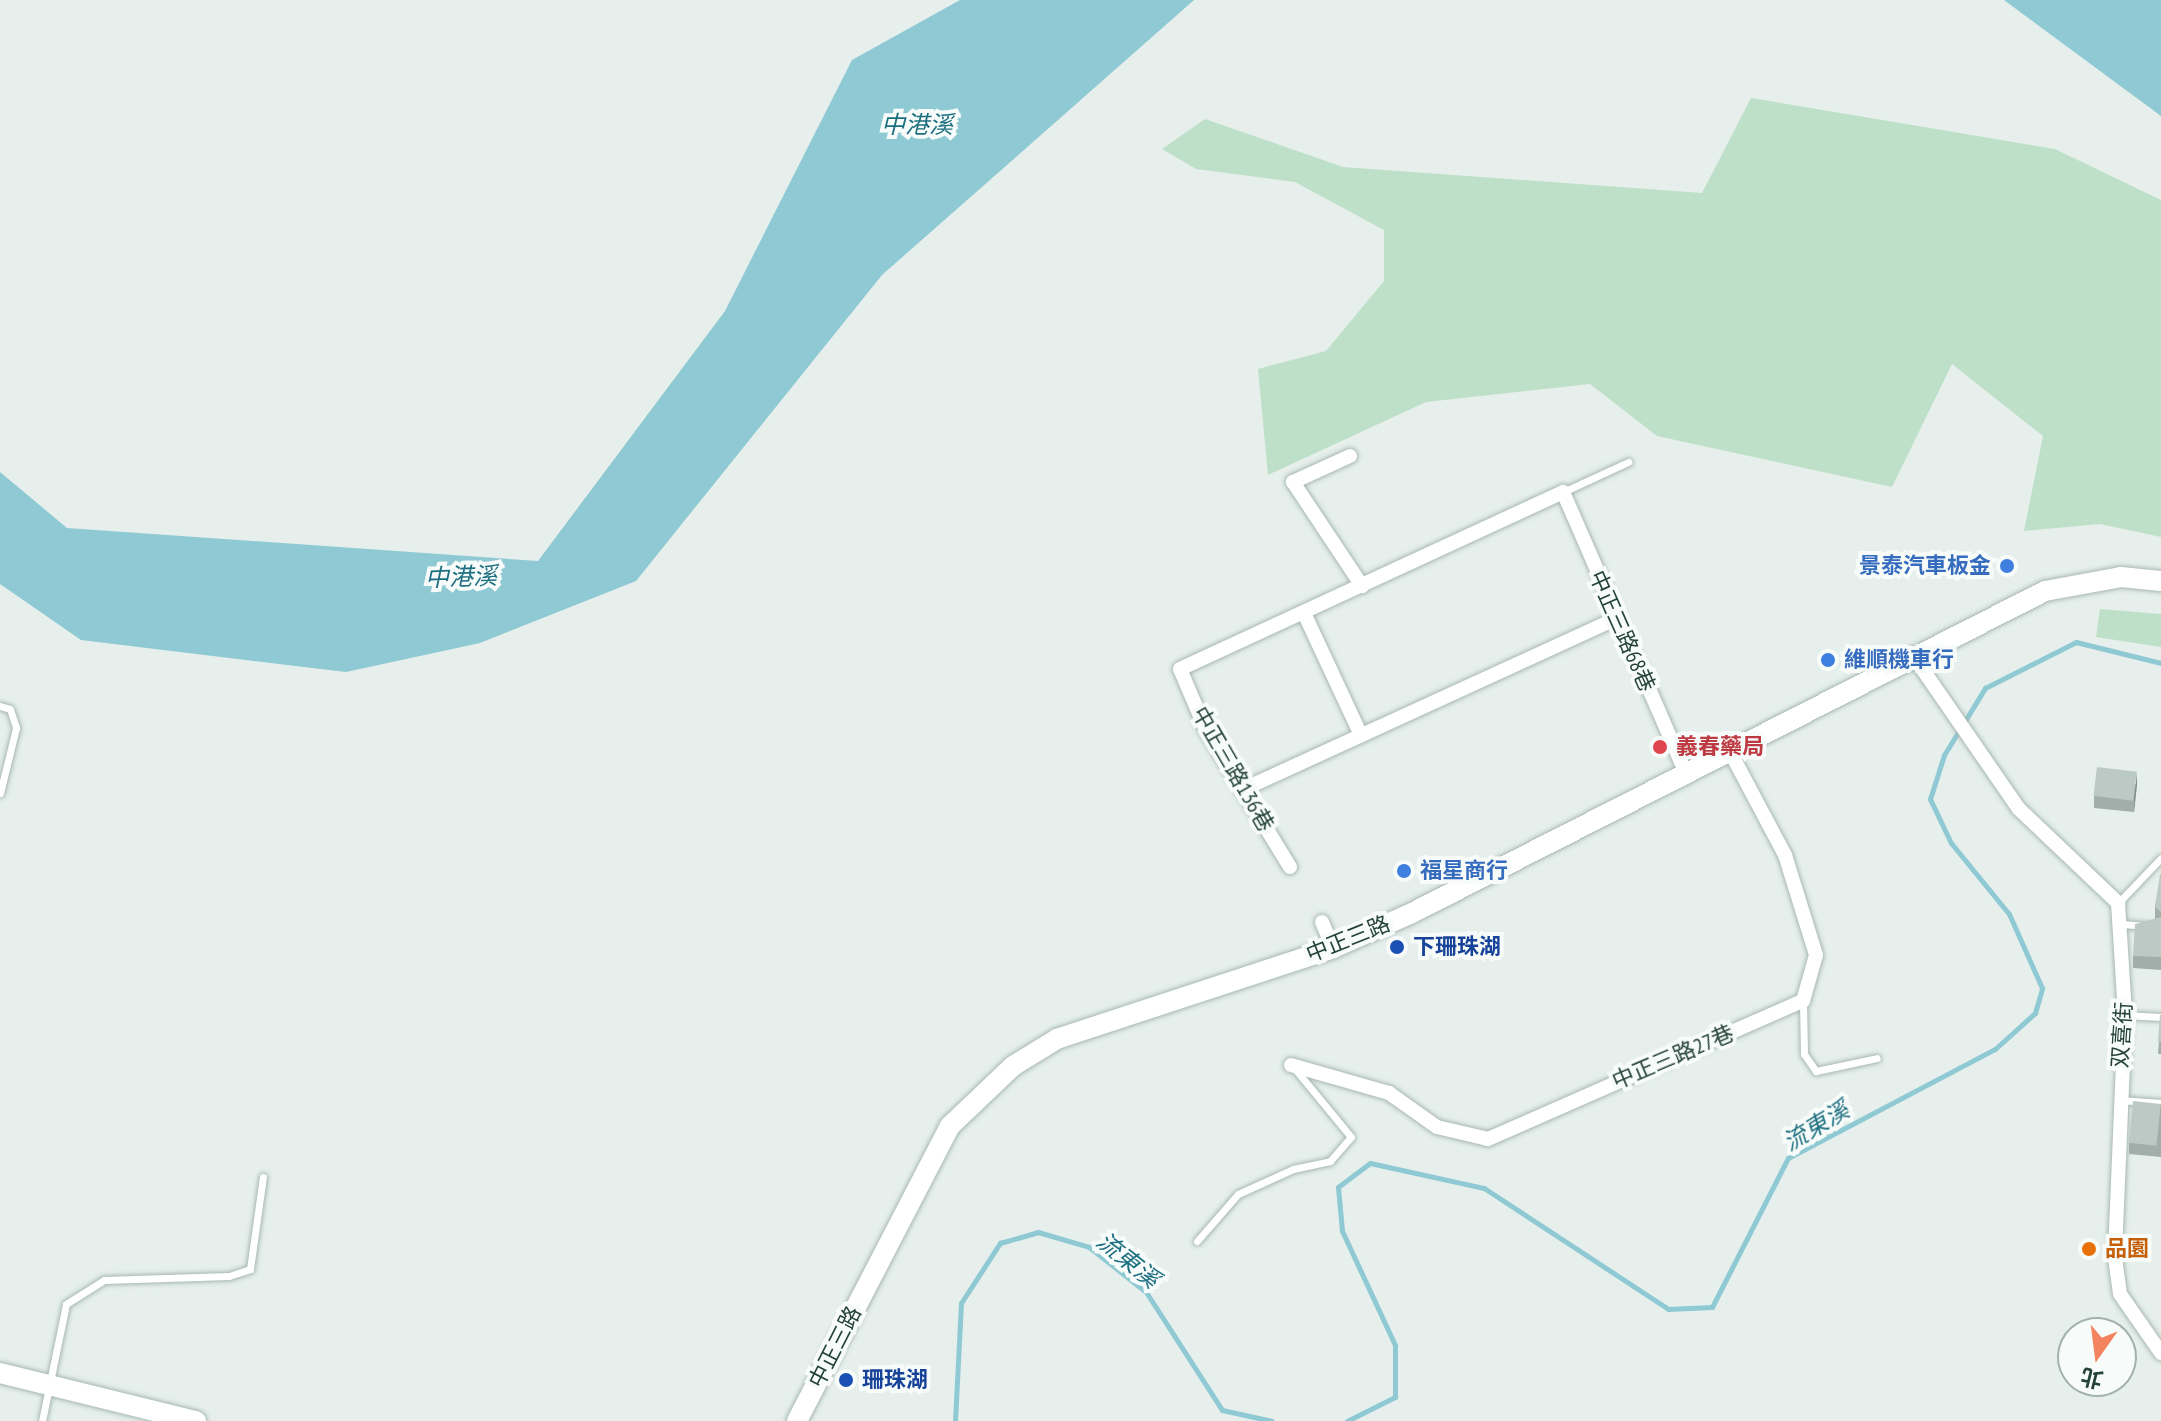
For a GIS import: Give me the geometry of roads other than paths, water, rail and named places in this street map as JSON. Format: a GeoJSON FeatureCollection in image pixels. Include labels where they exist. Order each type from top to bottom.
{"type":"FeatureCollection","features":[{"type":"Feature","properties":{"kind":"main road","name":"中正三路"},"geometry":{"type":"LineString","coordinates":[[797,1421],[950,1126],[975,1096],[1057,1039],[1333,948],[1912,654],[2045,591],[2121,577],[2161,581]]}},
{"type":"Feature","properties":{"kind":"main road"},"geometry":{"type":"LineString","coordinates":[[0,1373],[45,1387],[196,1421]]}},
{"type":"Feature","properties":{"kind":"street"},"geometry":{"type":"LineString","coordinates":[[1350,456],[1293,482],[1362,586]]}},
{"type":"Feature","properties":{"kind":"street"},"geometry":{"type":"LineString","coordinates":[[1361,735],[1304,613],[1563,492]]}},
{"type":"Feature","properties":{"kind":"street","name":"中正三路68巷"},"geometry":{"type":"LineString","coordinates":[[1563,492],[1615,619],[1684,769]]}},
{"type":"Feature","properties":{"kind":"street","name":"中正三路136巷"},"geometry":{"type":"LineString","coordinates":[[1290,867],[1180,669],[1304,613]]}},
{"type":"Feature","properties":{"kind":"street"},"geometry":{"type":"LineString","coordinates":[[1244,789],[1615,619]]}},
{"type":"Feature","properties":{"kind":"street"},"geometry":{"type":"LineString","coordinates":[[1912,654],[2019,809],[2118,903]]}},
{"type":"Feature","properties":{"kind":"street"},"geometry":{"type":"LineString","coordinates":[[1728,748],[1785,855],[1816,955],[1803,1001]]}},
{"type":"Feature","properties":{"kind":"street","name":"双喜街"},"geometry":{"type":"LineString","coordinates":[[2118,903],[2125,1015],[2117,1100],[2113,1208],[2120,1294],[2161,1353]]}},
{"type":"Feature","properties":{"kind":"street"},"geometry":{"type":"LineString","coordinates":[[1322,922],[1333,948]]}},
{"type":"Feature","properties":{"kind":"street","name":"中正三路27巷"},"geometry":{"type":"LineString","coordinates":[[1291,1065],[1389,1093],[1437,1127],[1488,1139],[1803,1001]]}},
{"type":"Feature","properties":{"kind":"lane"},"geometry":{"type":"LineString","coordinates":[[1563,492],[1628,462]]}},
{"type":"Feature","properties":{"kind":"lane"},"geometry":{"type":"LineString","coordinates":[[0,706],[10,709],[16,728],[0,793]]}},
{"type":"Feature","properties":{"kind":"lane"},"geometry":{"type":"LineString","coordinates":[[2118,903],[2161,858]]}},
{"type":"Feature","properties":{"kind":"lane"},"geometry":{"type":"LineString","coordinates":[[2121,924],[2161,927]]}},
{"type":"Feature","properties":{"kind":"lane"},"geometry":{"type":"LineString","coordinates":[[1803,1001],[1804,1054],[1816,1071],[1877,1058]]}},
{"type":"Feature","properties":{"kind":"lane"},"geometry":{"type":"LineString","coordinates":[[2125,1015],[2161,1017]]}},
{"type":"Feature","properties":{"kind":"lane"},"geometry":{"type":"LineString","coordinates":[[1197,1241],[1238,1194],[1293,1169],[1330,1161],[1351,1137],[1291,1065]]}},
{"type":"Feature","properties":{"kind":"lane"},"geometry":{"type":"LineString","coordinates":[[2117,1100],[2161,1103]]}},
{"type":"Feature","properties":{"kind":"lane"},"geometry":{"type":"LineString","coordinates":[[42,1421],[45,1387],[66,1304],[104,1280],[229,1276],[250,1269],[263,1177]]}},
{"type":"Feature","properties":{"kind":"water","name":"中港溪"},"geometry":{"type":"Polygon","coordinates":[[[960,0],[1194,0],[882,275],[636,581],[480,643],[346,672],[81,640],[0,584],[0,472],[67,528],[538,561],[725,311],[852,60],[960,0]]]}},
{"type":"Feature","properties":{"kind":"water"},"geometry":{"type":"Polygon","coordinates":[[[2004,0],[2161,0],[2161,116],[2004,0]]]}},
{"type":"Feature","properties":{"kind":"waterway","name":"流東溪"},"geometry":{"type":"LineString","coordinates":[[1347,1421],[1395,1397],[1395,1345],[1342,1231],[1338,1187],[1370,1163],[1484,1188],[1668,1309],[1712,1307],[1788,1158],[1995,1049],[2035,1013],[2042,988],[2009,914],[1951,843],[1930,799],[1944,755],[1985,688],[2076,642],[2161,663]]}},
{"type":"Feature","properties":{"kind":"waterway","name":"流東溪"},"geometry":{"type":"LineString","coordinates":[[955,1421],[961,1303],[1000,1243],[1038,1232],[1089,1247],[1146,1292],[1222,1410],[1272,1421]]}},
{"type":"Feature","properties":{"kind":"place","name":"景泰汽車板金"},"geometry":{"type":"Point","coordinates":[2007,566]}},
{"type":"Feature","properties":{"kind":"place","name":"維順機車行"},"geometry":{"type":"Point","coordinates":[1828,660]}},
{"type":"Feature","properties":{"kind":"place","name":"義春藥局"},"geometry":{"type":"Point","coordinates":[1660,747]}},
{"type":"Feature","properties":{"kind":"place","name":"福星商行"},"geometry":{"type":"Point","coordinates":[1404,871]}},
{"type":"Feature","properties":{"kind":"place","name":"下珊珠湖"},"geometry":{"type":"Point","coordinates":[1397,947]}},
{"type":"Feature","properties":{"kind":"place","name":"品園"},"geometry":{"type":"Point","coordinates":[2089,1249]}},
{"type":"Feature","properties":{"kind":"place","name":"珊珠湖"},"geometry":{"type":"Point","coordinates":[846,1380]}}]}
